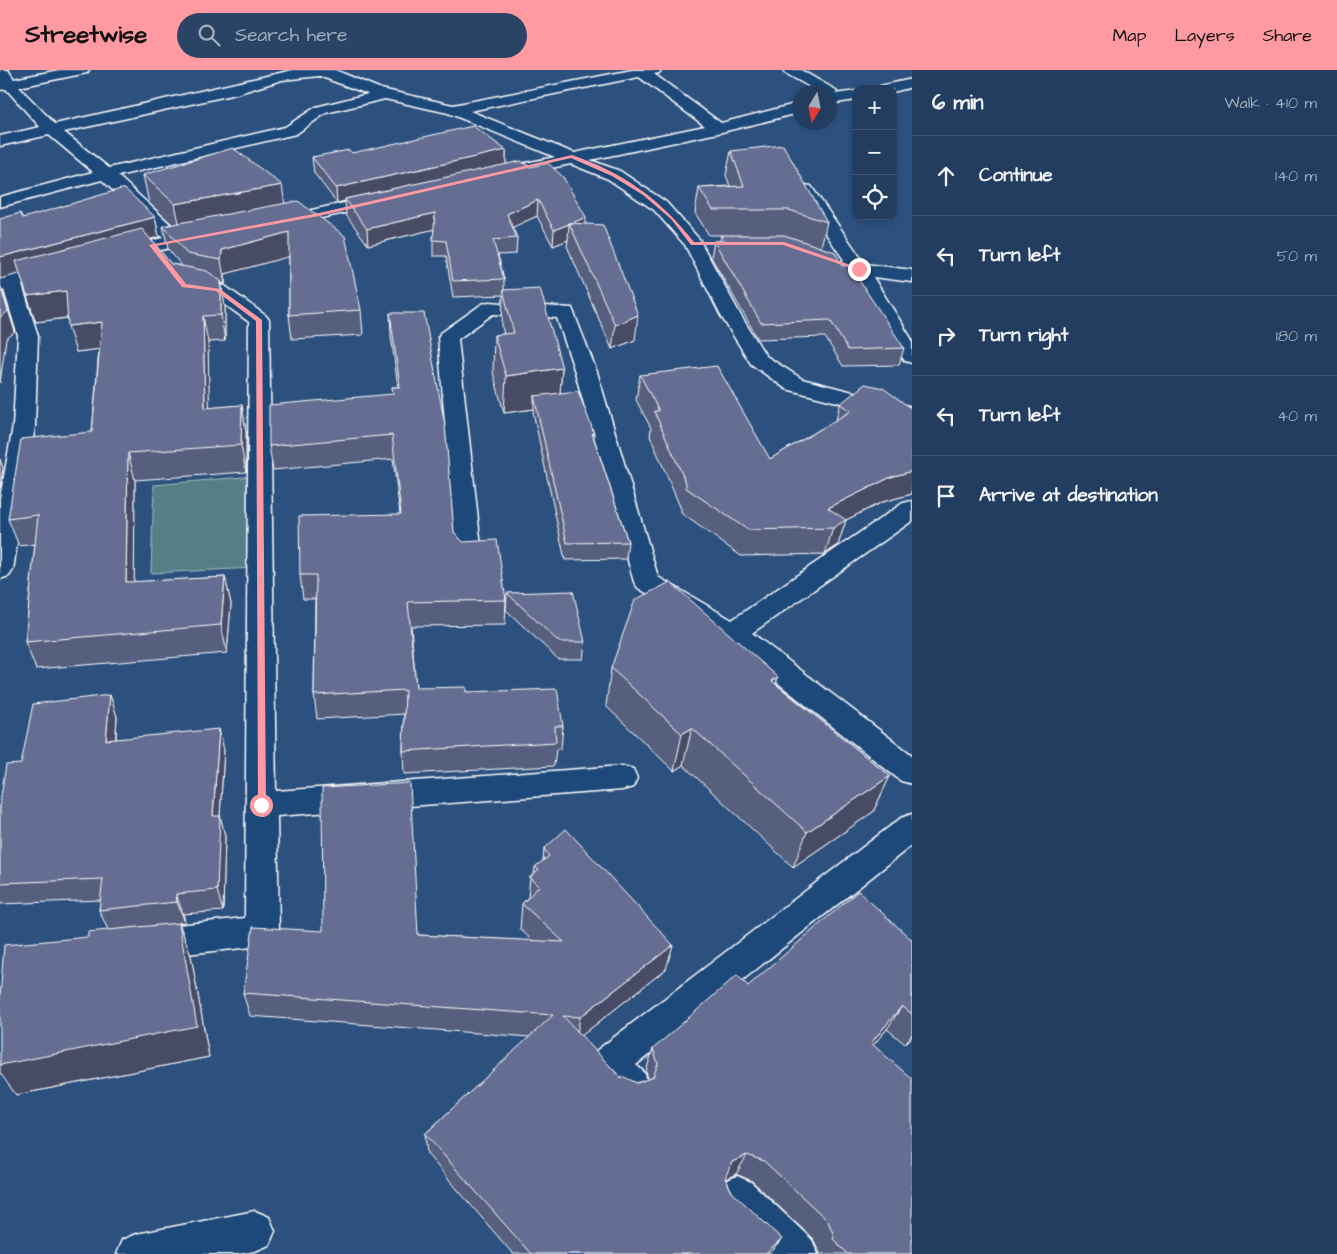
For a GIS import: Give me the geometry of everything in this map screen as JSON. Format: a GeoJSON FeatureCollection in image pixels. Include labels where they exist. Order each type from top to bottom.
{"type":"FeatureCollection","features":[{"type":"Feature","properties":{"kind":"street"},"geometry":{"type":"LineString","coordinates":[[1,70],[4,86],[105,174],[176,240]]}},
{"type":"Feature","properties":{"kind":"street"},"geometry":{"type":"LineString","coordinates":[[4,86],[82,70]]}},
{"type":"Feature","properties":{"kind":"street"},"geometry":{"type":"LineString","coordinates":[[0,141],[236,89],[281,76],[322,70],[376,92],[454,110],[614,175],[645,194],[702,243],[731,316],[758,360],[794,384],[912,414]]}},
{"type":"Feature","properties":{"kind":"street"},"geometry":{"type":"LineString","coordinates":[[790,70],[814,85]]}},
{"type":"Feature","properties":{"kind":"street"},"geometry":{"type":"LineString","coordinates":[[892,70],[912,83]]}},
{"type":"Feature","properties":{"kind":"street"},"geometry":{"type":"LineString","coordinates":[[454,110],[648,71],[718,128]]}},
{"type":"Feature","properties":{"kind":"street"},"geometry":{"type":"LineString","coordinates":[[897,86],[912,83]]}},
{"type":"Feature","properties":{"kind":"street"},"geometry":{"type":"LineString","coordinates":[[0,202],[105,174],[290,131],[321,110],[387,94]]}},
{"type":"Feature","properties":{"kind":"street"},"geometry":{"type":"LineString","coordinates":[[837,96],[852,95]]}},
{"type":"Feature","properties":{"kind":"street"},"geometry":{"type":"LineString","coordinates":[[474,179],[718,128],[792,110]]}},
{"type":"Feature","properties":{"kind":"street"},"geometry":{"type":"LineString","coordinates":[[796,175],[859,269],[912,357]]}},
{"type":"Feature","properties":{"kind":"street"},"geometry":{"type":"LineString","coordinates":[[262,225],[397,197]]}},
{"type":"Feature","properties":{"kind":"street"},"geometry":{"type":"LineString","coordinates":[[163,258],[176,240],[214,234]]}},
{"type":"Feature","properties":{"kind":"street"},"geometry":{"type":"LineString","coordinates":[[105,257],[163,258]]}},
{"type":"Feature","properties":{"kind":"street"},"geometry":{"type":"LineString","coordinates":[[116,946],[262,931],[259,320],[218,290],[184,285],[163,258]]}},
{"type":"Feature","properties":{"kind":"street"},"geometry":{"type":"LineString","coordinates":[[831,260],[859,269],[912,276]]}},
{"type":"Feature","properties":{"kind":"street"},"geometry":{"type":"LineString","coordinates":[[0,570],[24,426],[28,336],[6,284],[77,264]]}},
{"type":"Feature","properties":{"kind":"street"},"geometry":{"type":"LineString","coordinates":[[469,556],[448,337],[489,308],[565,312],[586,372],[647,582],[733,633],[912,772]]}},
{"type":"Feature","properties":{"kind":"street"},"geometry":{"type":"LineString","coordinates":[[733,633],[912,509]]}},
{"type":"Feature","properties":{"kind":"street"},"geometry":{"type":"LineString","coordinates":[[261,805],[622,778]]}},
{"type":"Feature","properties":{"kind":"street"},"geometry":{"type":"LineString","coordinates":[[631,1085],[609,1064],[912,827]]}},
{"type":"Feature","properties":{"kind":"street"},"geometry":{"type":"LineString","coordinates":[[737,1196],[798,1254]]}},
{"type":"Feature","properties":{"kind":"street"},"geometry":{"type":"LineString","coordinates":[[136,1254],[255,1231]]}},
{"type":"Feature","properties":{"kind":"green space"},"geometry":{"type":"Polygon","coordinates":[[[254,476],[255,568],[151,573],[154,485],[254,476]]]}},
{"type":"Feature","properties":{"kind":"building"},"geometry":{"type":"Polygon","coordinates":[[[473,126],[506,150],[336,188],[312,157],[349,150],[352,153],[473,126]]]}},
{"type":"Feature","properties":{"kind":"building"},"geometry":{"type":"Polygon","coordinates":[[[783,145],[827,222],[789,210],[713,210],[699,188],[744,186],[731,151],[783,145]]]}},
{"type":"Feature","properties":{"kind":"building"},"geometry":{"type":"Polygon","coordinates":[[[233,148],[282,185],[175,204],[143,175],[233,148]]]}},
{"type":"Feature","properties":{"kind":"building"},"geometry":{"type":"Polygon","coordinates":[[[521,161],[530,167],[548,163],[563,177],[586,217],[554,230],[538,200],[507,214],[517,238],[493,240],[504,279],[453,281],[446,241],[433,240],[435,213],[367,229],[345,199],[521,161]]]}},
{"type":"Feature","properties":{"kind":"building"},"geometry":{"type":"Polygon","coordinates":[[[125,189],[155,217],[0,257],[0,219],[20,213],[23,218],[125,189]]]}},
{"type":"Feature","properties":{"kind":"building"},"geometry":{"type":"Polygon","coordinates":[[[298,201],[345,236],[361,310],[289,315],[289,232],[222,250],[221,260],[187,254],[163,226],[298,201]]]}},
{"type":"Feature","properties":{"kind":"building"},"geometry":{"type":"Polygon","coordinates":[[[569,223],[603,225],[638,315],[615,325],[569,223]]]}},
{"type":"Feature","properties":{"kind":"building"},"geometry":{"type":"Polygon","coordinates":[[[142,229],[171,264],[207,271],[221,281],[221,315],[203,316],[205,408],[242,405],[241,445],[128,453],[126,582],[225,577],[221,625],[25,642],[38,515],[8,519],[21,439],[92,432],[102,322],[68,326],[66,291],[27,296],[16,261],[142,229]]]}},
{"type":"Feature","properties":{"kind":"building"},"geometry":{"type":"Polygon","coordinates":[[[721,235],[784,235],[835,252],[842,266],[849,265],[904,348],[848,350],[830,320],[761,323],[714,241],[725,241],[721,235]]]}},
{"type":"Feature","properties":{"kind":"building"},"geometry":{"type":"Polygon","coordinates":[[[0,285],[8,311],[0,318],[0,285]]]}},
{"type":"Feature","properties":{"kind":"building"},"geometry":{"type":"Polygon","coordinates":[[[540,288],[562,368],[506,376],[494,335],[514,333],[503,290],[540,288]]]}},
{"type":"Feature","properties":{"kind":"building"},"geometry":{"type":"Polygon","coordinates":[[[390,313],[424,313],[445,425],[454,532],[463,542],[497,540],[506,600],[408,602],[416,688],[466,687],[466,692],[557,689],[563,726],[555,726],[556,742],[403,751],[405,690],[314,695],[316,575],[300,575],[299,516],[401,514],[392,435],[269,446],[269,405],[393,394],[392,387],[400,387],[390,313]]]}},
{"type":"Feature","properties":{"kind":"building"},"geometry":{"type":"Polygon","coordinates":[[[717,366],[770,459],[851,411],[840,404],[865,384],[883,388],[912,409],[912,471],[891,477],[828,508],[846,520],[833,528],[748,530],[686,488],[686,483],[654,411],[659,411],[640,375],[717,366]]]}},
{"type":"Feature","properties":{"kind":"building"},"geometry":{"type":"Polygon","coordinates":[[[578,391],[594,433],[592,433],[628,542],[567,543],[534,396],[578,391]]]}},
{"type":"Feature","properties":{"kind":"building"},"geometry":{"type":"Polygon","coordinates":[[[670,582],[778,677],[772,681],[890,776],[807,832],[692,728],[682,734],[611,668],[635,600],[670,582]]]}},
{"type":"Feature","properties":{"kind":"building"},"geometry":{"type":"Polygon","coordinates":[[[573,591],[585,642],[559,642],[507,593],[573,591]]]}},
{"type":"Feature","properties":{"kind":"building"},"geometry":{"type":"Polygon","coordinates":[[[110,695],[106,740],[219,729],[213,816],[220,816],[217,890],[176,894],[177,902],[99,910],[103,879],[0,883],[0,802],[6,765],[21,764],[33,704],[110,695]]]}},
{"type":"Feature","properties":{"kind":"building"},"geometry":{"type":"Polygon","coordinates":[[[410,783],[418,935],[564,942],[522,904],[539,886],[530,877],[539,870],[535,867],[549,856],[544,849],[566,829],[673,945],[580,1017],[563,1016],[621,1078],[622,1076],[637,1083],[653,1077],[658,1064],[653,1049],[737,975],[748,986],[858,891],[912,940],[912,1014],[902,1006],[871,1043],[912,1079],[912,1254],[848,1254],[833,1239],[834,1236],[828,1221],[764,1161],[747,1155],[732,1162],[725,1178],[732,1192],[782,1239],[766,1254],[531,1254],[425,1134],[553,1015],[243,993],[253,927],[323,931],[322,788],[410,783]]]}},
{"type":"Feature","properties":{"kind":"building"},"geometry":{"type":"Polygon","coordinates":[[[179,923],[197,1026],[0,1065],[0,998],[4,945],[88,937],[88,932],[179,923]]]}},
{"type":"Feature","properties":{"kind":"route"},"geometry":{"type":"LineString","coordinates":[[261,805],[259,320],[218,290],[184,285],[152,245],[319,214],[572,157],[614,175],[645,194],[672,218],[693,243],[784,243],[859,269]]}}]}
